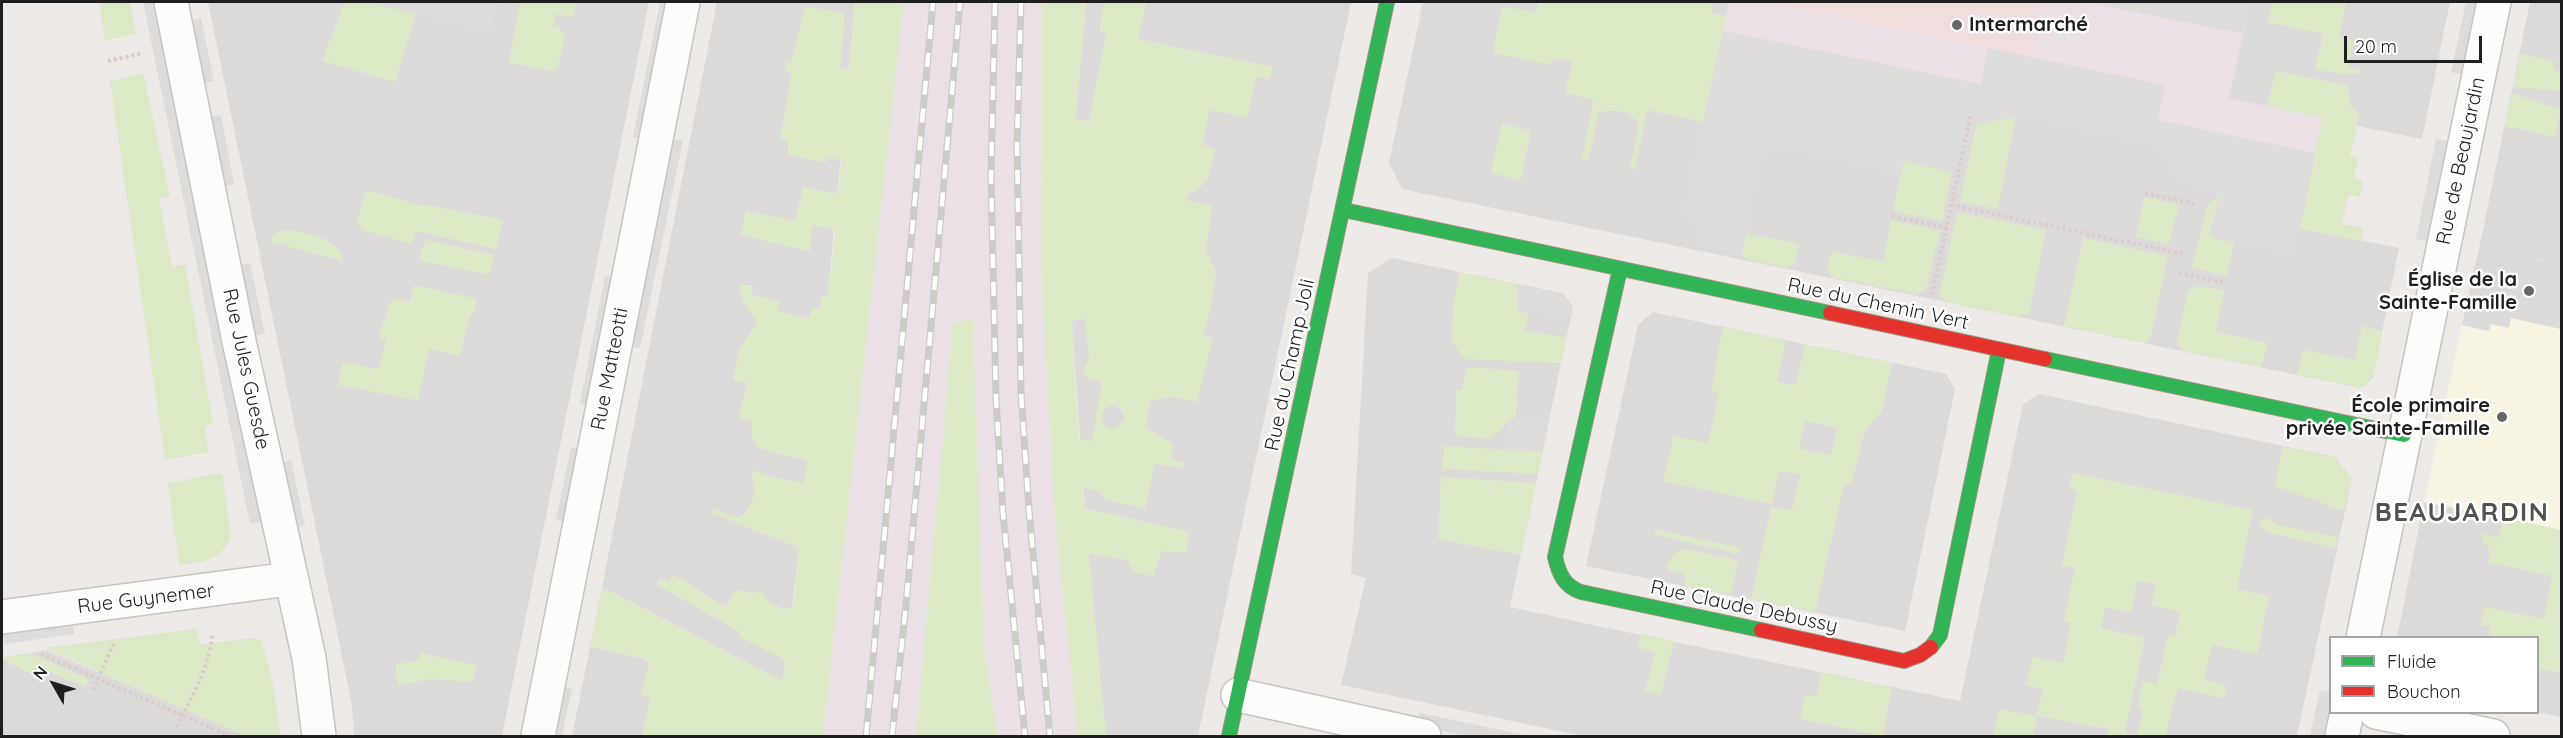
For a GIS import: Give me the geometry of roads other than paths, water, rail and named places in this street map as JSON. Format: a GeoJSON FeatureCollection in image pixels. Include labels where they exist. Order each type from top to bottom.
{"type":"FeatureCollection","features":[{"type":"Feature","properties":{"kind":"street","name":"Rue Jules Guesde"},"geometry":{"type":"LineString","coordinates":[[171,2],[290,579],[309,658],[320,736]]}},
{"type":"Feature","properties":{"kind":"street","name":"Rue Matteotti"},"geometry":{"type":"LineString","coordinates":[[537,736],[683,2]]}},
{"type":"Feature","properties":{"kind":"street","name":"Rue du Champ Joli"},"geometry":{"type":"LineString","coordinates":[[1229,736],[1387,2]]}},
{"type":"Feature","properties":{"kind":"street","name":"Rue de Beaujardin"},"geometry":{"type":"LineString","coordinates":[[2362,636],[2494,2]]}},
{"type":"Feature","properties":{"kind":"street","name":"Rue du Chemin Vert"},"geometry":{"type":"LineString","coordinates":[[1344,210],[2404,435]]}},
{"type":"Feature","properties":{"kind":"street","name":"Rue Claude Debussy"},"geometry":{"type":"LineString","coordinates":[[1620,269],[1556,557],[1558,573],[1564,585],[1581,592],[1892,659],[1904,661],[1914,659],[1934,646],[1940,635],[1999,350]]}},
{"type":"Feature","properties":{"kind":"street","name":"Rue Guynemer"},"geometry":{"type":"LineString","coordinates":[[2,617],[290,579]]}},
{"type":"Feature","properties":{"kind":"street"},"geometry":{"type":"LineString","coordinates":[[1238,695],[1424,736]]}},
{"type":"Feature","properties":{"kind":"street"},"geometry":{"type":"LineString","coordinates":[[2342,736],[2347,714]]}},
{"type":"Feature","properties":{"kind":"street"},"geometry":{"type":"LineString","coordinates":[[2386,714],[2493,736]]}},
{"type":"Feature","properties":{"kind":"railway"},"geometry":{"type":"LineString","coordinates":[[866,736],[933,2]]}},
{"type":"Feature","properties":{"kind":"railway"},"geometry":{"type":"LineString","coordinates":[[892,736],[906,605],[960,2]]}},
{"type":"Feature","properties":{"kind":"railway"},"geometry":{"type":"LineString","coordinates":[[995,2],[991,176],[996,399],[1003,513],[1025,736]]}},
{"type":"Feature","properties":{"kind":"railway"},"geometry":{"type":"LineString","coordinates":[[1021,2],[1017,143],[1021,393],[1029,510],[1050,736]]}},
{"type":"Feature","properties":{"kind":"place","name":"Intermarché"},"geometry":{"type":"Point","coordinates":[1957,25]}},
{"type":"Feature","properties":{"kind":"place","name":"Église de la Sainte-Famille"},"geometry":{"type":"Point","coordinates":[2529,291]}},
{"type":"Feature","properties":{"kind":"place","name":"École primaire privée Sainte-Famille"},"geometry":{"type":"Point","coordinates":[2502,417]}},
{"type":"Feature","properties":{"kind":"district","name":"BEAUJARDIN"},"geometry":{"type":"Point","coordinates":[2462,513]}}]}
